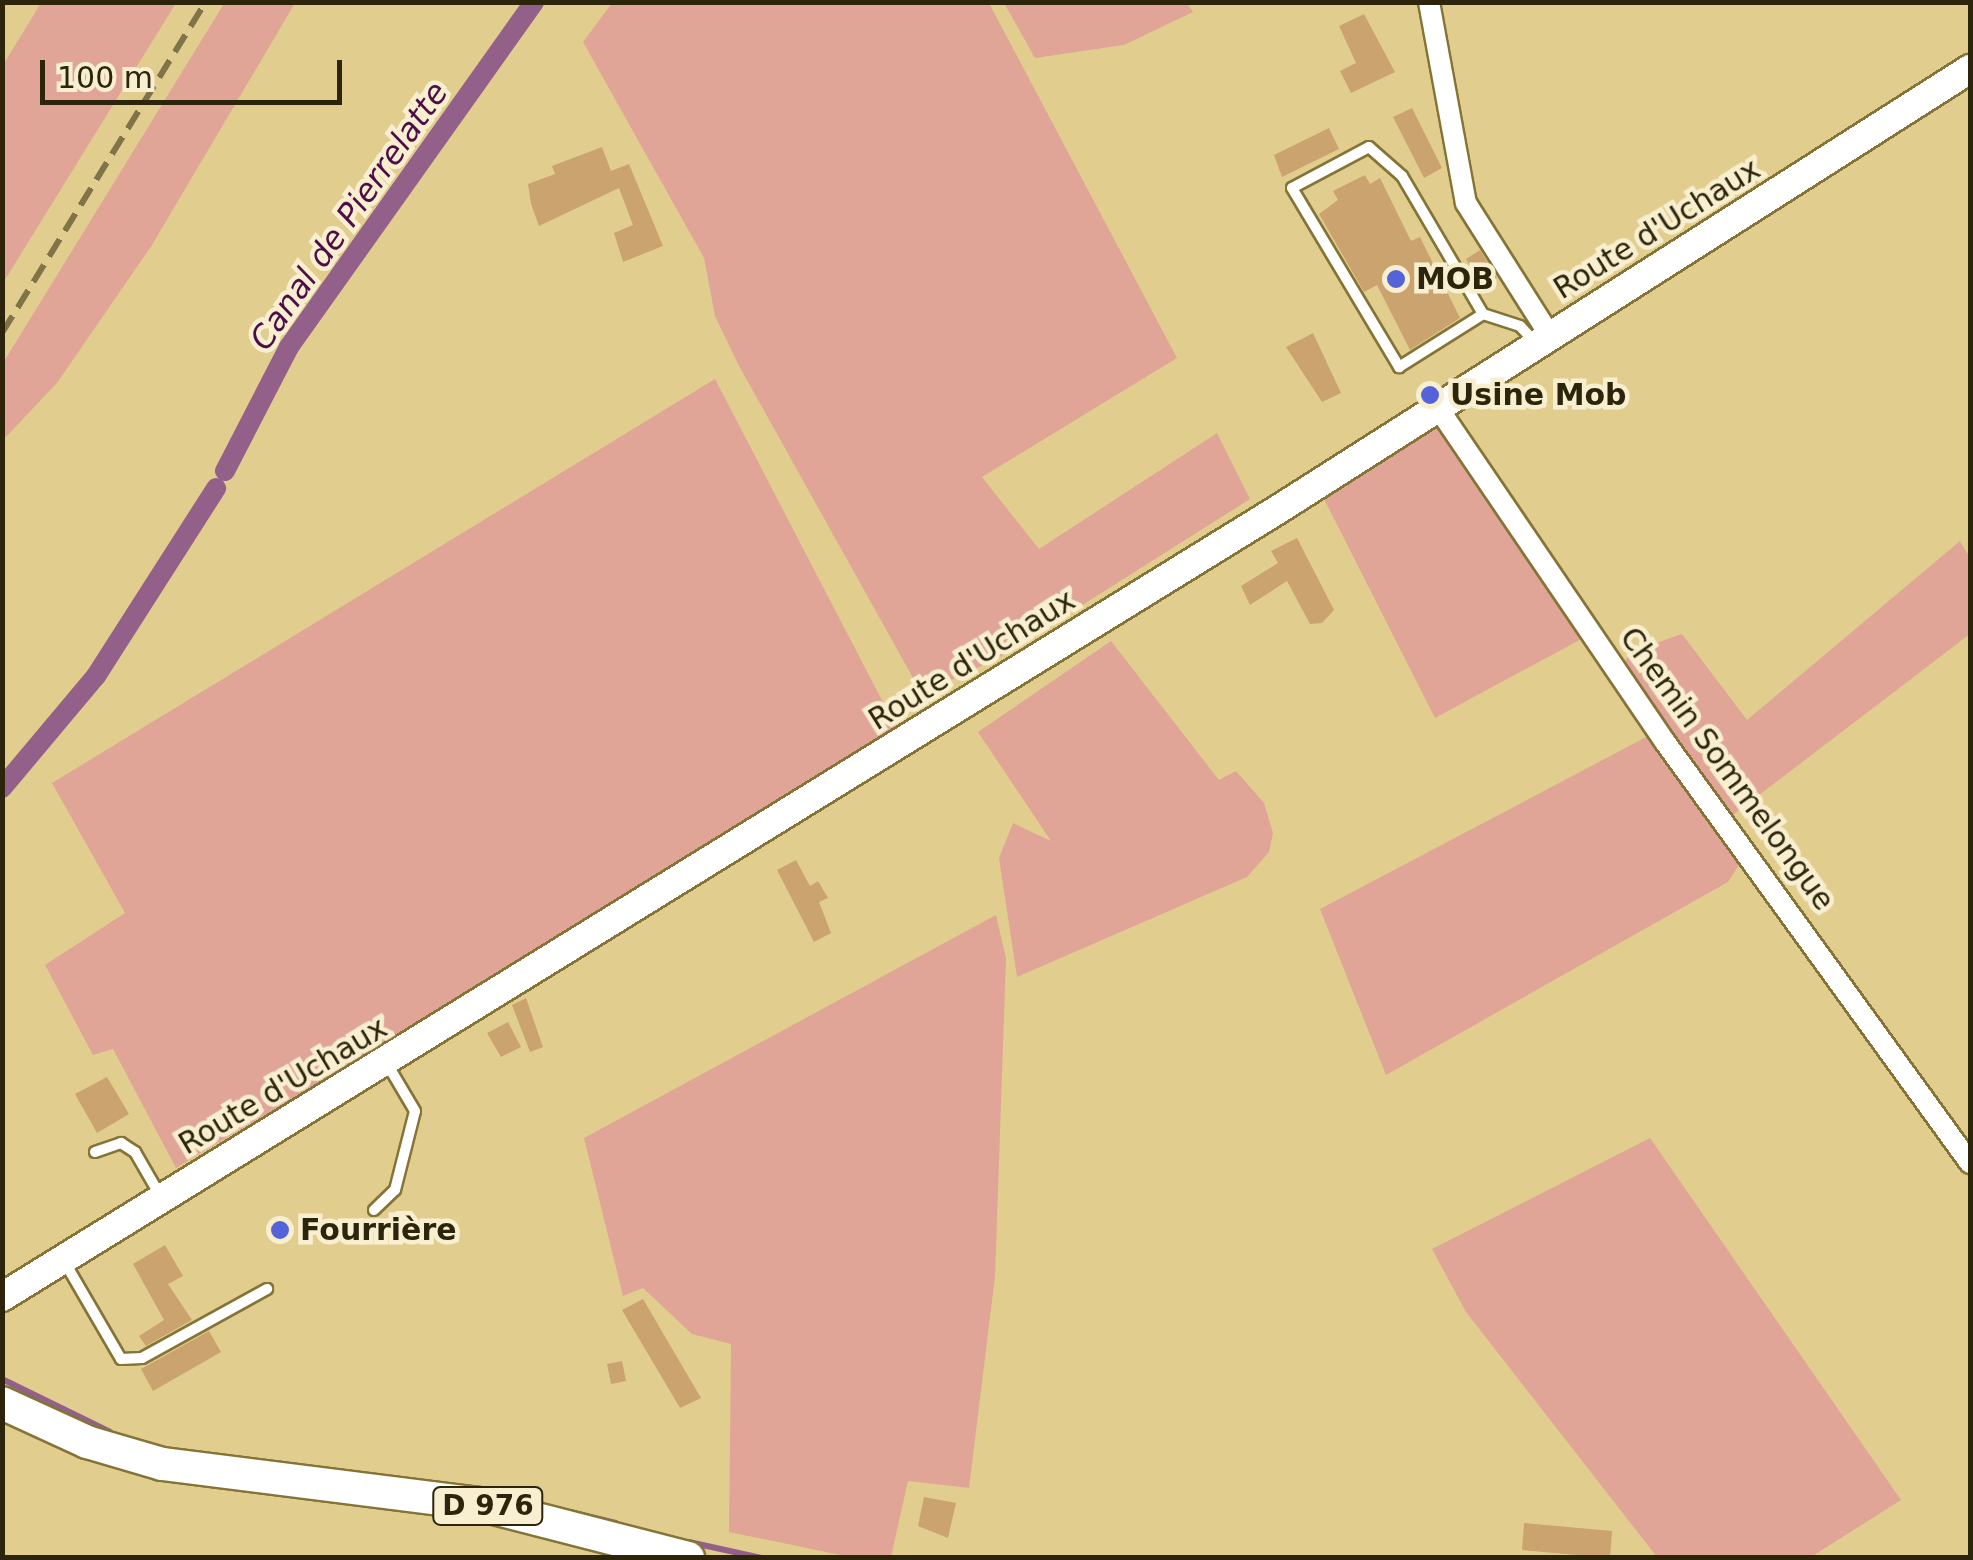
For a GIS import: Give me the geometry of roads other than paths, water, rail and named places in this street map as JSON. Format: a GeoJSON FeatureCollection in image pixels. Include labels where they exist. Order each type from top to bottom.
{"type":"FeatureCollection","features":[{"type":"Feature","properties":{"kind":"main road","name":"Route d'Uchaux"},"geometry":{"type":"LineString","coordinates":[[2,1297],[1438,408],[1970,69]]}},
{"type":"Feature","properties":{"kind":"main road","name":"D 976"},"geometry":{"type":"LineString","coordinates":[[2,1403],[88,1442],[162,1464],[478,1504],[688,1558]]}},
{"type":"Feature","properties":{"kind":"street"},"geometry":{"type":"LineString","coordinates":[[1430,2],[1466,204],[1544,339]]}},
{"type":"Feature","properties":{"kind":"street","name":"Chemin Sommelongue"},"geometry":{"type":"LineString","coordinates":[[1438,408],[1666,742],[1970,1163]]}},
{"type":"Feature","properties":{"kind":"lane"},"geometry":{"type":"LineString","coordinates":[[1482,314],[1398,366],[1292,188],[1368,147],[1402,176],[1482,314],[1520,326],[1544,339]]}},
{"type":"Feature","properties":{"kind":"lane"},"geometry":{"type":"LineString","coordinates":[[374,1210],[396,1190],[415,1111],[385,1061]]}},
{"type":"Feature","properties":{"kind":"lane"},"geometry":{"type":"LineString","coordinates":[[95,1152],[121,1143],[135,1152],[162,1198]]}},
{"type":"Feature","properties":{"kind":"lane"},"geometry":{"type":"LineString","coordinates":[[63,1260],[121,1359],[142,1358],[267,1289]]}},
{"type":"Feature","properties":{"kind":"waterway","name":"Canal de Pierrelatte"},"geometry":{"type":"LineString","coordinates":[[225,471],[289,347],[534,2]]}},
{"type":"Feature","properties":{"kind":"waterway","name":"Canal de Pierrelatte"},"geometry":{"type":"LineString","coordinates":[[2,788],[96,676],[216,488]]}},
{"type":"Feature","properties":{"kind":"waterway"},"geometry":{"type":"LineString","coordinates":[[2,1379],[110,1432]]}},
{"type":"Feature","properties":{"kind":"waterway"},"geometry":{"type":"LineString","coordinates":[[570,1512],[616,1523]]}},
{"type":"Feature","properties":{"kind":"waterway"},"geometry":{"type":"LineString","coordinates":[[689,1542],[761,1558]]}},
{"type":"Feature","properties":{"kind":"railway"},"geometry":{"type":"LineString","coordinates":[[2,333],[206,2]]}},
{"type":"Feature","properties":{"kind":"place","name":"MOB"},"geometry":{"type":"Point","coordinates":[1396,279]}},
{"type":"Feature","properties":{"kind":"place","name":"Usine Mob"},"geometry":{"type":"Point","coordinates":[1430,395]}},
{"type":"Feature","properties":{"kind":"place","name":"Fourrière"},"geometry":{"type":"Point","coordinates":[280,1230]}}]}
